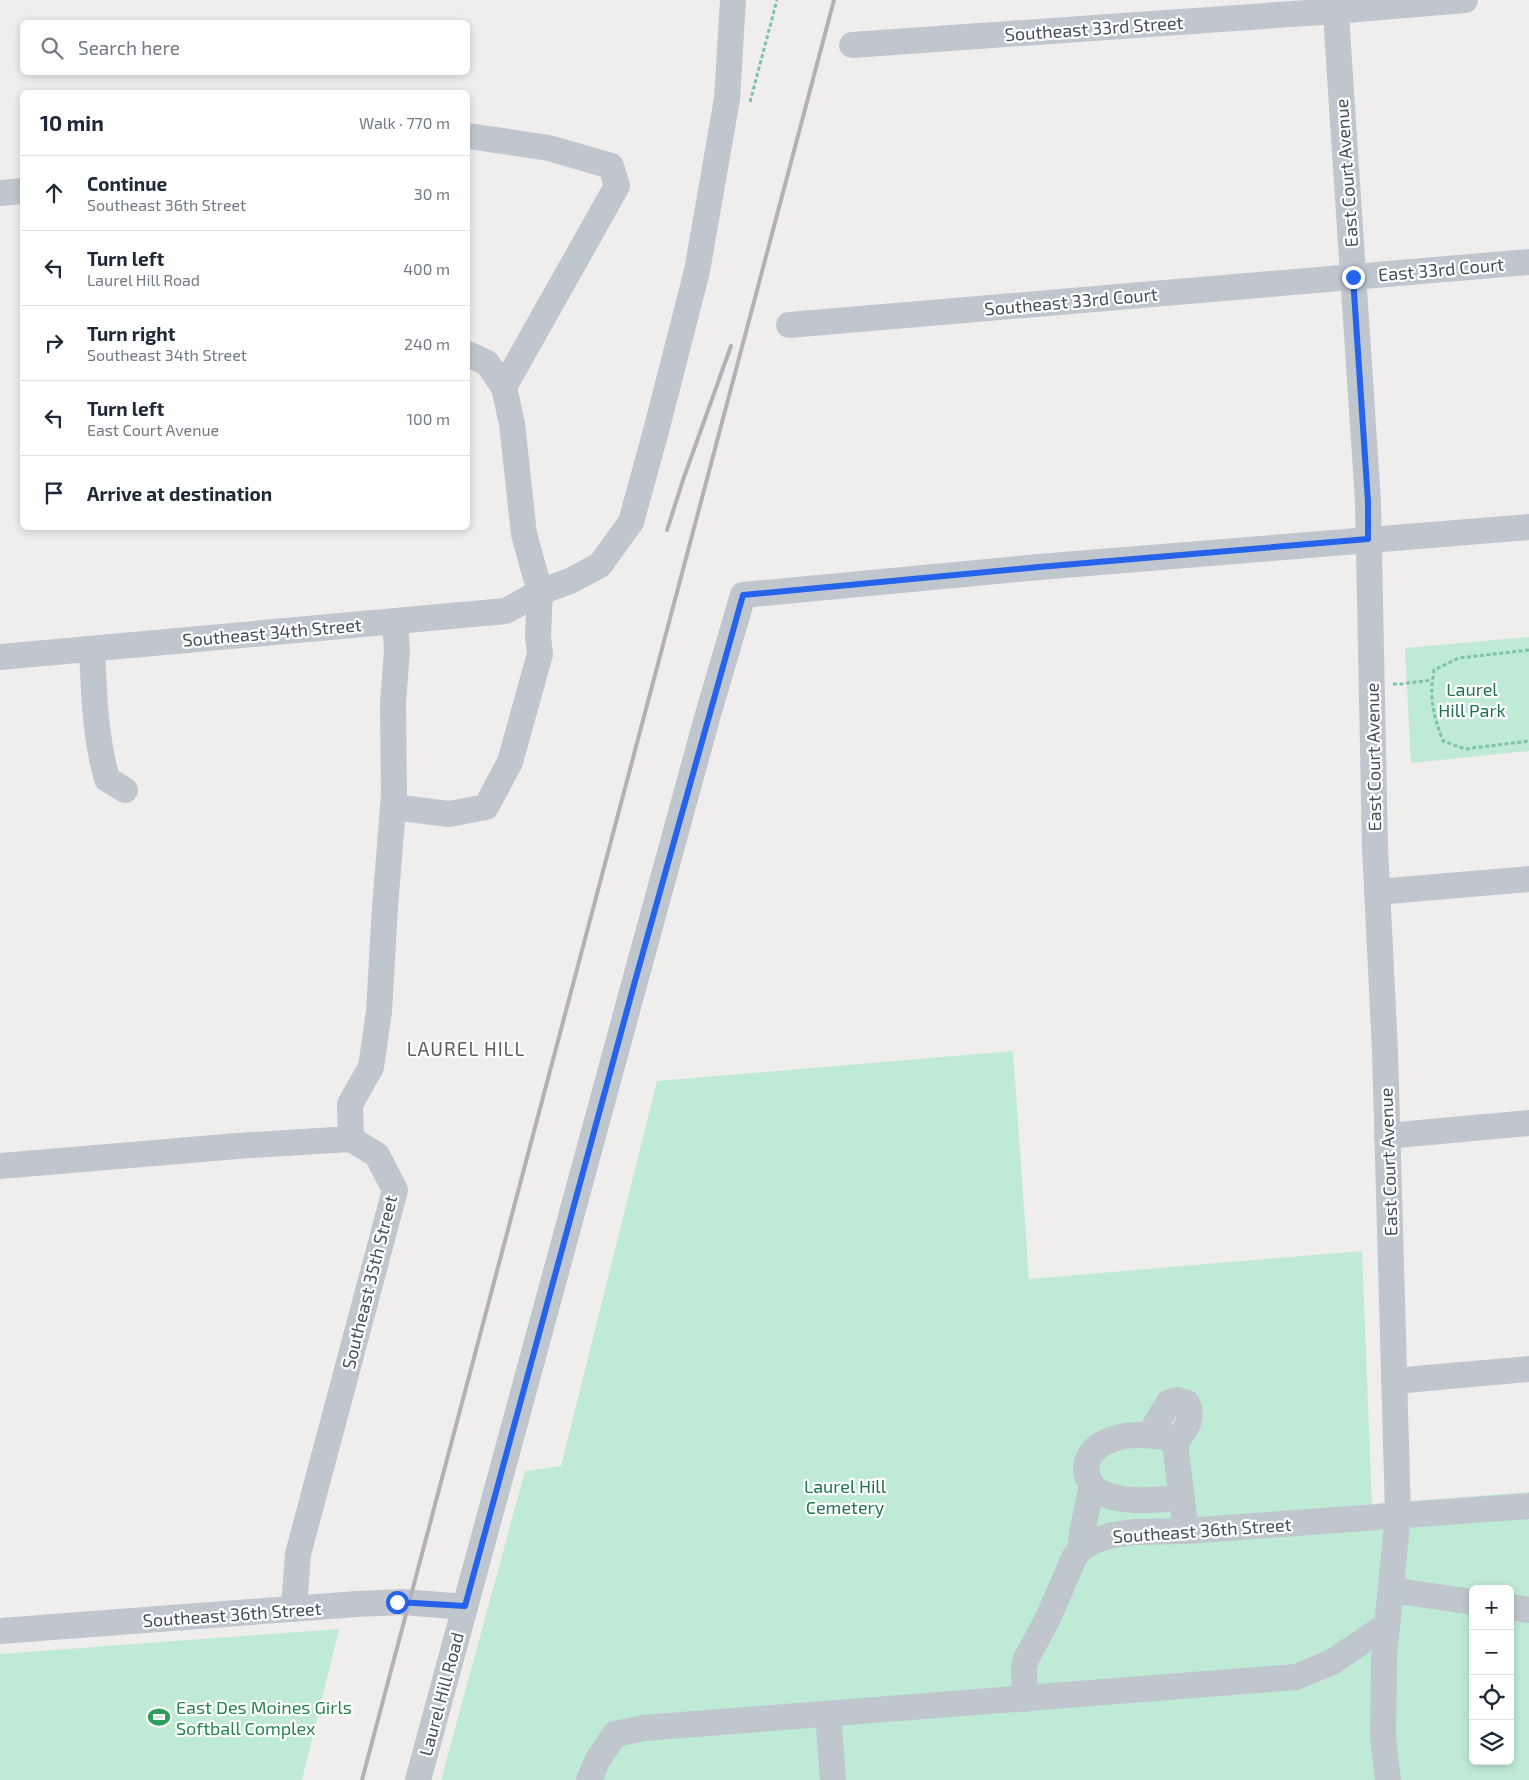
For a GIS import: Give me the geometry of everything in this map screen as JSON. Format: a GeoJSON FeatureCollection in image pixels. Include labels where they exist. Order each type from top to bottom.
{"type":"FeatureCollection","features":[{"type":"Feature","properties":{"kind":"street","name":"Southeast 34th Street"},"geometry":{"type":"LineString","coordinates":[[0,658],[506,610],[540,592],[570,581],[600,564],[631,522],[697,271],[728,99],[733,0]]}},
{"type":"Feature","properties":{"kind":"street","name":"Southeast 33rd Street"},"geometry":{"type":"LineString","coordinates":[[852,45],[1335,6],[1465,0]]}},
{"type":"Feature","properties":{"kind":"street","name":"East Court Avenue"},"geometry":{"type":"LineString","coordinates":[[1335,6],[1368,502],[1377,892],[1387,1136],[1398,1515],[1384,1657],[1383,1737],[1388,1780]]}},
{"type":"Feature","properties":{"kind":"street"},"geometry":{"type":"LineString","coordinates":[[470,136],[549,148],[611,166],[617,186],[504,387]]}},
{"type":"Feature","properties":{"kind":"street"},"geometry":{"type":"LineString","coordinates":[[0,193],[20,191]]}},
{"type":"Feature","properties":{"kind":"street","name":"East 33rd Court"},"geometry":{"type":"LineString","coordinates":[[1353,277],[1529,262]]}},
{"type":"Feature","properties":{"kind":"street","name":"Southeast 33rd Court"},"geometry":{"type":"LineString","coordinates":[[789,325],[1353,277]]}},
{"type":"Feature","properties":{"kind":"street"},"geometry":{"type":"LineString","coordinates":[[393,807],[449,814],[486,807],[510,762],[540,654],[538,636],[540,592],[524,534],[512,424],[504,387],[487,363],[470,355]]}},
{"type":"Feature","properties":{"kind":"street"},"geometry":{"type":"LineString","coordinates":[[1368,539],[1529,527]]}},
{"type":"Feature","properties":{"kind":"street","name":"Laurel Hill Road"},"geometry":{"type":"LineString","coordinates":[[418,1780],[637,971],[743,595],[1368,539]]}},
{"type":"Feature","properties":{"kind":"street"},"geometry":{"type":"LineString","coordinates":[[0,1166],[227,1147],[351,1139],[350,1104],[371,1067],[379,1012],[384,907],[393,807],[393,703],[397,650],[395,621]]}},
{"type":"Feature","properties":{"kind":"street"},"geometry":{"type":"LineString","coordinates":[[92,649],[94,704],[99,751],[107,779],[125,790]]}},
{"type":"Feature","properties":{"kind":"street"},"geometry":{"type":"LineString","coordinates":[[1377,892],[1529,878]]}},
{"type":"Feature","properties":{"kind":"street"},"geometry":{"type":"LineString","coordinates":[[1387,1136],[1529,1124]]}},
{"type":"Feature","properties":{"kind":"street","name":"Southeast 35th Street"},"geometry":{"type":"LineString","coordinates":[[294,1610],[298,1554],[395,1190],[376,1155],[351,1139]]}},
{"type":"Feature","properties":{"kind":"street"},"geometry":{"type":"LineString","coordinates":[[1394,1381],[1529,1369]]}},
{"type":"Feature","properties":{"kind":"street"},"geometry":{"type":"LineString","coordinates":[[1149,1435],[1169,1402],[1177,1400],[1187,1403],[1191,1412],[1189,1421],[1175,1444]]}},
{"type":"Feature","properties":{"kind":"street"},"geometry":{"type":"LineString","coordinates":[[1182,1497],[1144,1501],[1124,1500],[1097,1491],[1089,1481],[1086,1469],[1088,1458],[1097,1446],[1118,1438],[1140,1434],[1173,1438],[1175,1444],[1182,1497],[1186,1531]]}},
{"type":"Feature","properties":{"kind":"street"},"geometry":{"type":"LineString","coordinates":[[1025,1699],[1024,1668],[1026,1659],[1048,1618],[1074,1558],[1081,1548],[1082,1533],[1092,1485]]}},
{"type":"Feature","properties":{"kind":"street","name":"Southeast 36th Street"},"geometry":{"type":"LineString","coordinates":[[1081,1548],[1096,1540],[1134,1532],[1186,1531],[1529,1506]]}},
{"type":"Feature","properties":{"kind":"street"},"geometry":{"type":"LineString","coordinates":[[1391,1590],[1469,1601]]}},
{"type":"Feature","properties":{"kind":"street","name":"Southeast 36th Street"},"geometry":{"type":"LineString","coordinates":[[0,1631],[357,1604],[397,1602],[465,1606]]}},
{"type":"Feature","properties":{"kind":"street"},"geometry":{"type":"LineString","coordinates":[[1514,1608],[1529,1610]]}},
{"type":"Feature","properties":{"kind":"street"},"geometry":{"type":"LineString","coordinates":[[589,1780],[597,1761],[615,1734],[644,1728],[1296,1677],[1332,1662],[1387,1625]]}},
{"type":"Feature","properties":{"kind":"street"},"geometry":{"type":"LineString","coordinates":[[828,1715],[833,1780]]}},
{"type":"Feature","properties":{"kind":"path"},"geometry":{"type":"LineString","coordinates":[[1529,650],[1459,658],[1434,670],[1431,687],[1434,718],[1443,741],[1465,749],[1529,740]]}},
{"type":"Feature","properties":{"kind":"path"},"geometry":{"type":"LineString","coordinates":[[1372,682],[1401,684],[1432,680]]}},
{"type":"Feature","properties":{"kind":"green space","name":"Laurel Hill Park"},"geometry":{"type":"Polygon","coordinates":[[[1529,637],[1529,751],[1411,763],[1405,648],[1529,637]]]}},
{"type":"Feature","properties":{"kind":"green space","name":"Laurel Hill Cemetery"},"geometry":{"type":"Polygon","coordinates":[[[1013,1051],[1029,1279],[1362,1251],[1372,1504],[1529,1492],[1529,1780],[441,1780],[525,1471],[561,1466],[657,1081],[1013,1051]]]}},
{"type":"Feature","properties":{"kind":"green space","name":"East Des Moines Girls Softball Complex"},"geometry":{"type":"Polygon","coordinates":[[[339,1629],[302,1780],[0,1780],[0,1654],[339,1629]]]}},
{"type":"Feature","properties":{"kind":"railway"},"geometry":{"type":"LineString","coordinates":[[362,1780],[834,0]]}},
{"type":"Feature","properties":{"kind":"railway"},"geometry":{"type":"LineString","coordinates":[[667,530],[731,346]]}},
{"type":"Feature","properties":{"kind":"place","name":"East Des Moines Girls Softball Complex"},"geometry":{"type":"Point","coordinates":[159,1717]}},
{"type":"Feature","properties":{"kind":"district","name":"LAUREL HILL"},"geometry":{"type":"Point","coordinates":[466,1048]}},
{"type":"Feature","properties":{"kind":"route"},"geometry":{"type":"LineString","coordinates":[[397,1602],[465,1606],[707,718],[743,595],[1368,539],[1368,502],[1353,277]]}}]}
